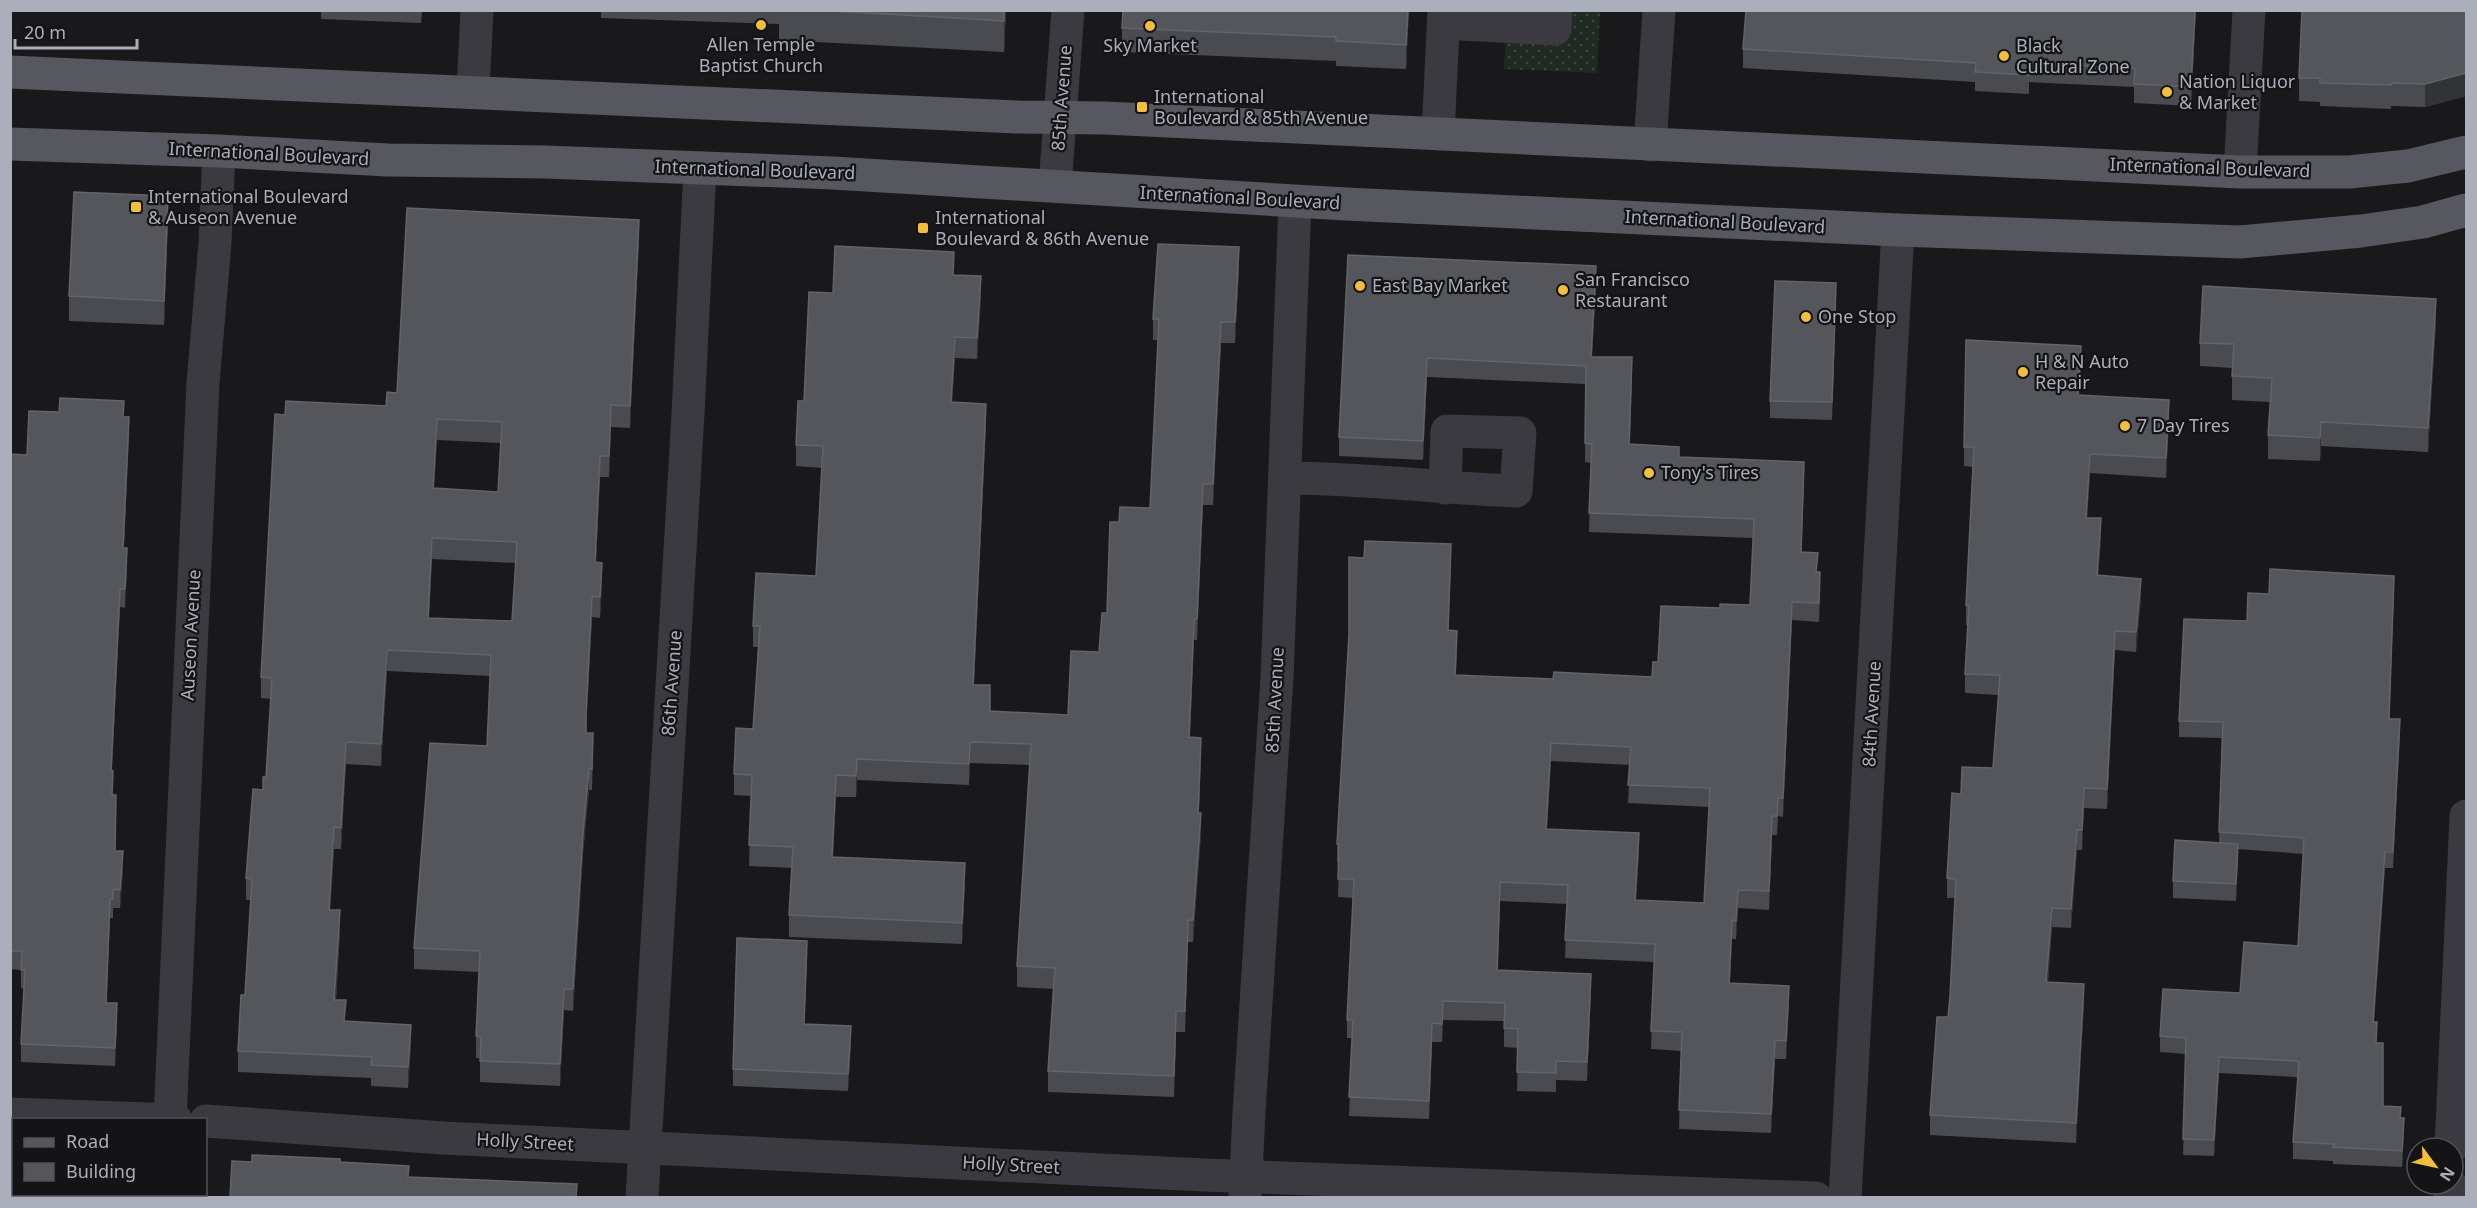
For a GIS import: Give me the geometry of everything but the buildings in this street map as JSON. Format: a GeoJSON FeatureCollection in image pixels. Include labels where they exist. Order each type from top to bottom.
{"type":"FeatureCollection","features":[{"type":"Feature","properties":{"kind":"main road","name":"International Boulevard"},"geometry":{"type":"LineString","coordinates":[[10,72],[1437,134],[2240,172],[2349,172],[2408,166],[2466,152]]}},
{"type":"Feature","properties":{"kind":"main road","name":"International Boulevard"},"geometry":{"type":"LineString","coordinates":[[10,144],[219,151],[388,160],[545,162],[700,168],[1055,186],[1295,202],[1898,230],[2240,242],[2361,231],[2423,222],[2466,210]]}},
{"type":"Feature","properties":{"kind":"street"},"geometry":{"type":"LineString","coordinates":[[473,91],[477,10]]}},
{"type":"Feature","properties":{"kind":"street","name":"85th Avenue"},"geometry":{"type":"LineString","coordinates":[[1055,186],[1068,10]]}},
{"type":"Feature","properties":{"kind":"street"},"geometry":{"type":"LineString","coordinates":[[1437,134],[1444,17],[1555,29],[1556,10]]}},
{"type":"Feature","properties":{"kind":"street"},"geometry":{"type":"LineString","coordinates":[[1650,145],[1659,10]]}},
{"type":"Feature","properties":{"kind":"street"},"geometry":{"type":"LineString","coordinates":[[2240,172],[2249,10]]}},
{"type":"Feature","properties":{"kind":"street","name":"Auseon Avenue"},"geometry":{"type":"LineString","coordinates":[[170,1118],[202,383],[215,243],[219,151]]}},
{"type":"Feature","properties":{"kind":"street","name":"86th Avenue"},"geometry":{"type":"LineString","coordinates":[[642,1197],[687,437],[700,168]]}},
{"type":"Feature","properties":{"kind":"street","name":"85th Avenue"},"geometry":{"type":"LineString","coordinates":[[1246,1187],[1277,678],[1295,202]]}},
{"type":"Feature","properties":{"kind":"street","name":"84th Avenue"},"geometry":{"type":"LineString","coordinates":[[1845,1197],[1898,230]]}},
{"type":"Feature","properties":{"kind":"street"},"geometry":{"type":"LineString","coordinates":[[1286,478],[1315,478],[1445,488]]}},
{"type":"Feature","properties":{"kind":"street"},"geometry":{"type":"LineString","coordinates":[[2452,1136],[2466,816]]}},
{"type":"Feature","properties":{"kind":"street"},"geometry":{"type":"LineString","coordinates":[[10,1114],[138,1118]]}},
{"type":"Feature","properties":{"kind":"street","name":"Holly Street"},"geometry":{"type":"LineString","coordinates":[[207,1121],[444,1138],[644,1147],[1246,1187],[1816,1197]]}},
{"type":"Feature","properties":{"kind":"shaded area"},"geometry":{"type":"Polygon","coordinates":[[[1507,11],[1600,11],[1597,73],[1504,69],[1507,11]]]}},
{"type":"Feature","properties":{"kind":"place","name":"Allen Temple Baptist Church"},"geometry":{"type":"Point","coordinates":[761,25]}},
{"type":"Feature","properties":{"kind":"place","name":"Sky Market"},"geometry":{"type":"Point","coordinates":[1150,26]}},
{"type":"Feature","properties":{"kind":"place","name":"Black Cultural Zone"},"geometry":{"type":"Point","coordinates":[2004,56]}},
{"type":"Feature","properties":{"kind":"place","name":"Nation Liquor & Market"},"geometry":{"type":"Point","coordinates":[2167,92]}},
{"type":"Feature","properties":{"kind":"place","name":"International Boulevard & 85th Avenue"},"geometry":{"type":"Point","coordinates":[1142,107]}},
{"type":"Feature","properties":{"kind":"place","name":"International Boulevard & Auseon Avenue"},"geometry":{"type":"Point","coordinates":[136,207]}},
{"type":"Feature","properties":{"kind":"place","name":"International Boulevard & 86th Avenue"},"geometry":{"type":"Point","coordinates":[923,228]}},
{"type":"Feature","properties":{"kind":"place","name":"East Bay Market"},"geometry":{"type":"Point","coordinates":[1360,286]}},
{"type":"Feature","properties":{"kind":"place","name":"San Francisco Restaurant"},"geometry":{"type":"Point","coordinates":[1563,290]}},
{"type":"Feature","properties":{"kind":"place","name":"One Stop"},"geometry":{"type":"Point","coordinates":[1806,317]}},
{"type":"Feature","properties":{"kind":"place","name":"H & N Auto Repair"},"geometry":{"type":"Point","coordinates":[2023,372]}},
{"type":"Feature","properties":{"kind":"place","name":"7 Day Tires"},"geometry":{"type":"Point","coordinates":[2125,426]}},
{"type":"Feature","properties":{"kind":"place","name":"Tony's Tires"},"geometry":{"type":"Point","coordinates":[1649,473]}}]}
